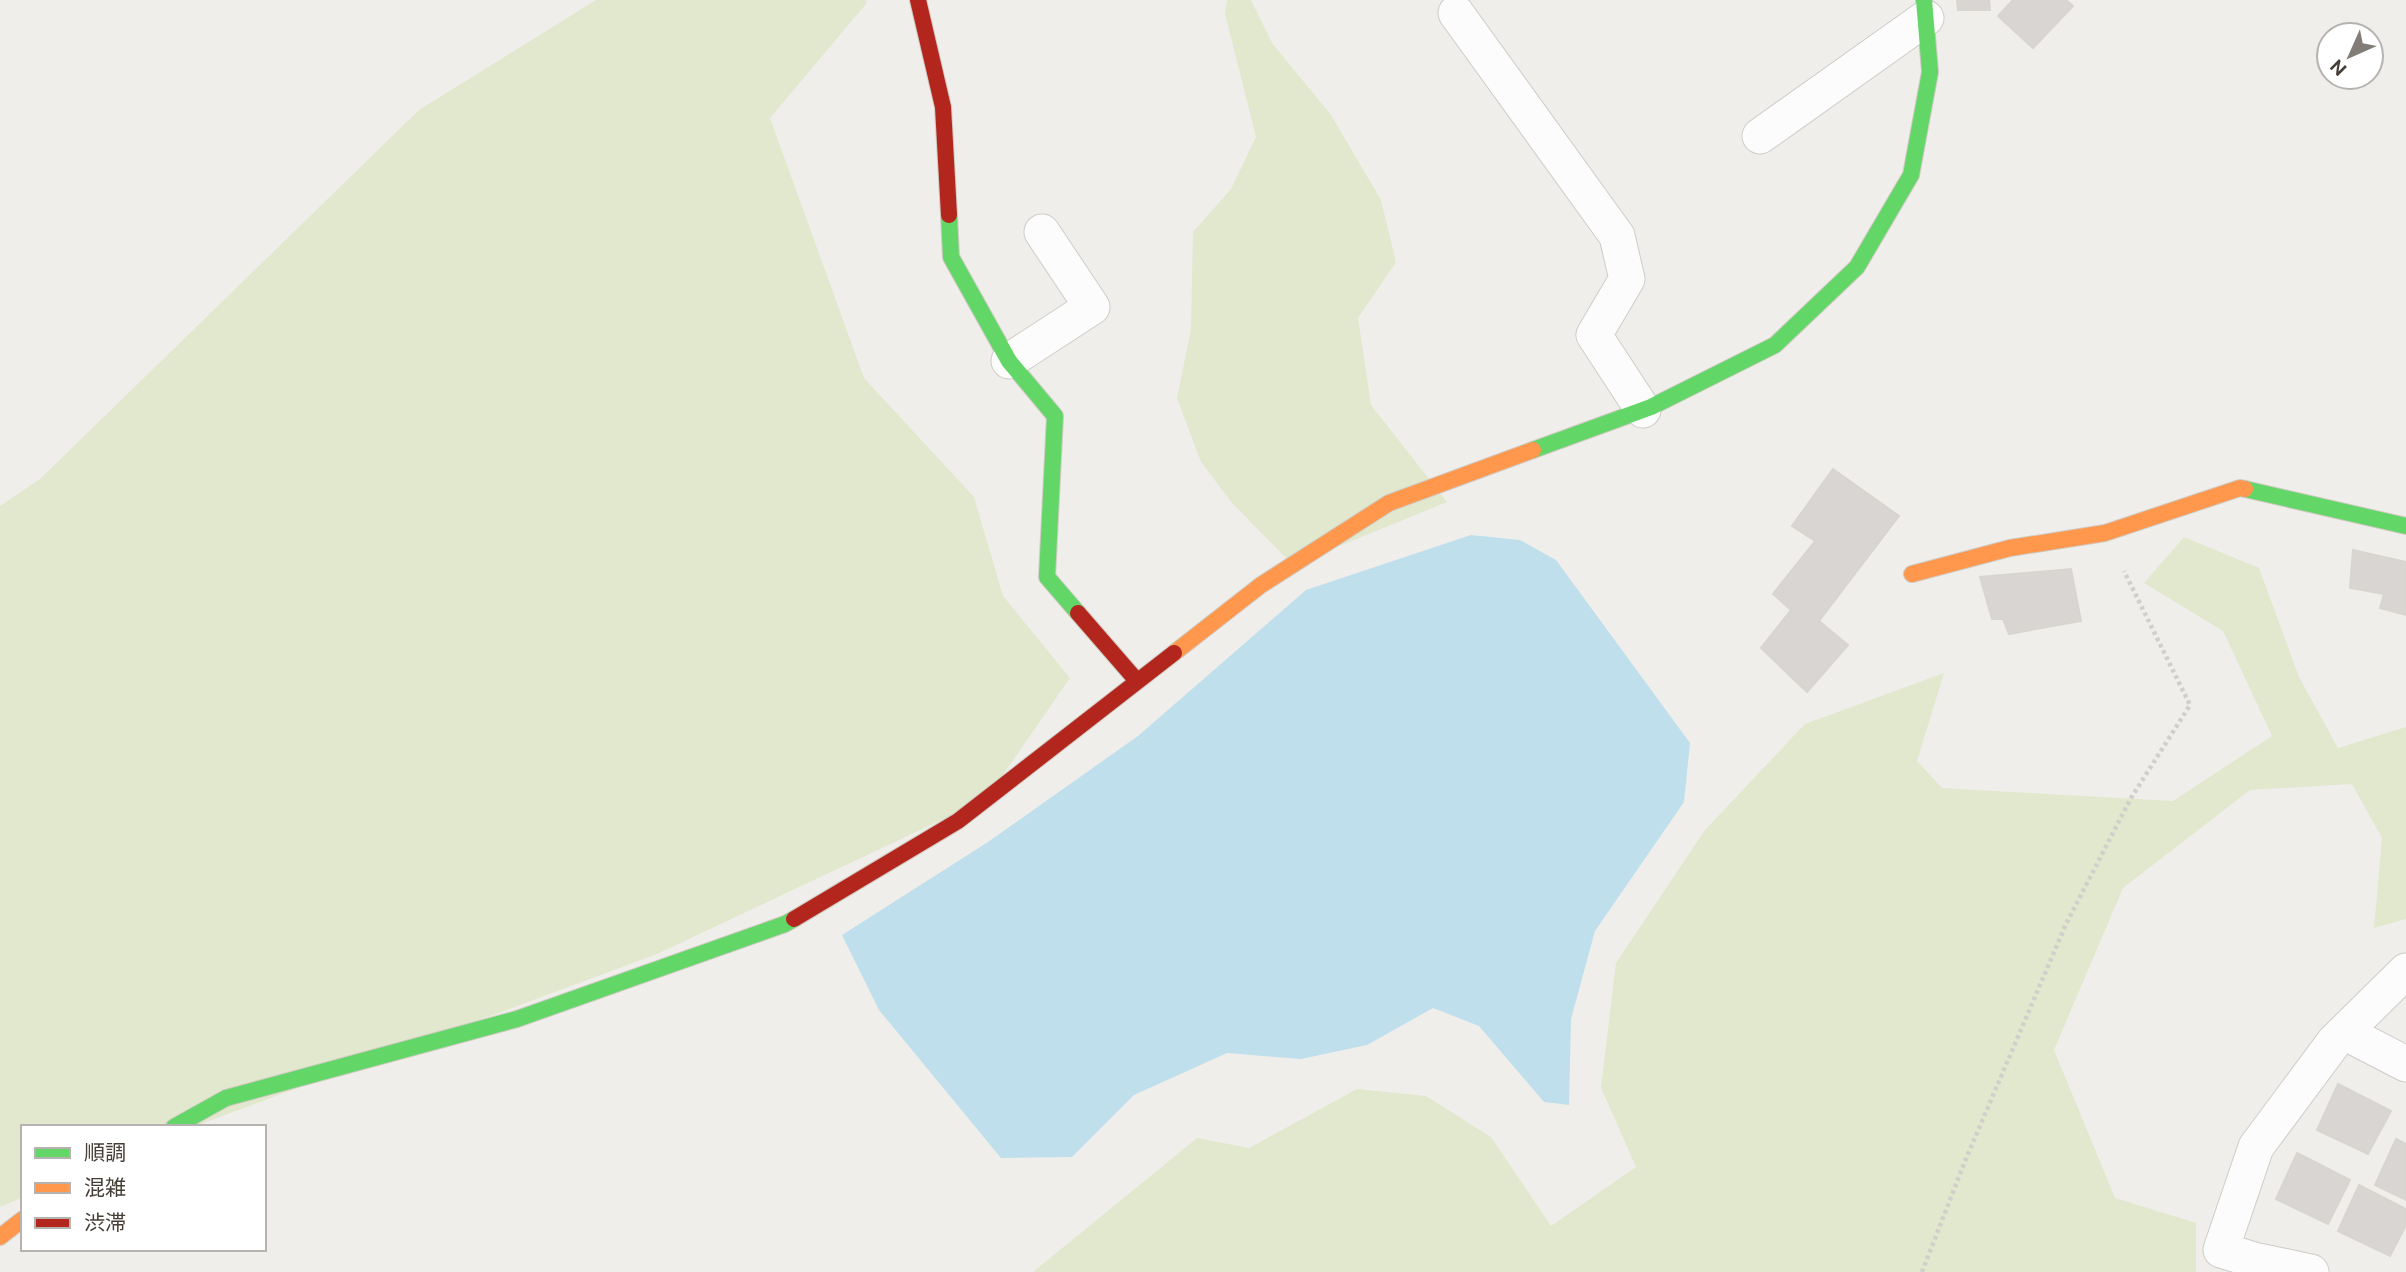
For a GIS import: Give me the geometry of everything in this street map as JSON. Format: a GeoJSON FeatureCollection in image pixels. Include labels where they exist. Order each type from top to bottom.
{"type":"FeatureCollection","features":[{"type":"Feature","properties":{"kind":"street"},"geometry":{"type":"LineString","coordinates":[[918,0],[943,107],[951,257],[1009,360],[1055,416],[1047,577],[1137,681]]}},
{"type":"Feature","properties":{"kind":"street"},"geometry":{"type":"LineString","coordinates":[[1760,136],[1925,9]]}},
{"type":"Feature","properties":{"kind":"street"},"geometry":{"type":"LineString","coordinates":[[178,1125],[226,1098],[517,1019],[785,924],[958,821],[1261,585],[1389,503],[1643,410],[1775,345],[1857,267],[1912,175],[1930,72],[1925,9]]}},
{"type":"Feature","properties":{"kind":"street"},"geometry":{"type":"LineString","coordinates":[[1456,13],[1617,236],[1628,279],[1594,335],[1643,410]]}},
{"type":"Feature","properties":{"kind":"street"},"geometry":{"type":"LineString","coordinates":[[1009,360],[1092,307],[1042,232]]}},
{"type":"Feature","properties":{"kind":"street"},"geometry":{"type":"LineString","coordinates":[[1912,574],[2010,548],[2105,533],[2240,488],[2406,526]]}},
{"type":"Feature","properties":{"kind":"street"},"geometry":{"type":"LineString","coordinates":[[2311,1272],[2221,1250],[2256,1147],[2334,1042],[2406,971]]}},
{"type":"Feature","properties":{"kind":"street"},"geometry":{"type":"LineString","coordinates":[[2344,1032],[2406,1064]]}},
{"type":"Feature","properties":{"kind":"street"},"geometry":{"type":"LineString","coordinates":[[0,1237],[21,1221]]}},
{"type":"Feature","properties":{"kind":"path"},"geometry":{"type":"LineString","coordinates":[[1922,1272],[1965,1161],[2066,924],[2131,798],[2190,705],[2105,533]]}},
{"type":"Feature","properties":{"kind":"green space"},"geometry":{"type":"Polygon","coordinates":[[[596,0],[866,0],[866,4],[770,118],[864,378],[974,497],[1003,596],[1070,678],[986,799],[657,954],[198,1125],[21,1125],[21,1198],[0,1207],[0,506],[40,479],[419,110],[596,0]]]}},
{"type":"Feature","properties":{"kind":"green space"},"geometry":{"type":"Polygon","coordinates":[[[1227,0],[1251,0],[1272,43],[1331,115],[1381,200],[1396,262],[1358,318],[1371,405],[1447,502],[1293,565],[1233,504],[1201,462],[1177,398],[1191,329],[1193,232],[1231,189],[1256,137],[1225,14],[1227,0]]]}},
{"type":"Feature","properties":{"kind":"green space"},"geometry":{"type":"Polygon","coordinates":[[[2184,537],[2259,568],[2299,677],[2338,748],[2406,727],[2406,919],[2374,928],[2382,838],[2352,784],[2250,790],[2123,888],[2054,1050],[2115,1198],[2196,1223],[2196,1272],[1033,1272],[1197,1138],[1249,1148],[1357,1089],[1426,1096],[1491,1137],[1551,1226],[1636,1167],[1601,1088],[1616,963],[1705,830],[1805,724],[1944,673],[1917,761],[1942,788],[2173,801],[2272,736],[2223,631],[2144,583],[2184,537]]]}},
{"type":"Feature","properties":{"kind":"water"},"geometry":{"type":"Polygon","coordinates":[[[1471,535],[1520,540],[1556,560],[1690,743],[1684,802],[1595,931],[1571,1019],[1569,1105],[1544,1102],[1479,1026],[1433,1008],[1367,1045],[1301,1059],[1227,1053],[1134,1095],[1072,1157],[1001,1158],[879,1010],[842,935],[988,842],[1138,736],[1306,590],[1471,535]]]}},
{"type":"Feature","properties":{"kind":"building"},"geometry":{"type":"Polygon","coordinates":[[[1957,0],[1989,0],[1990,10],[1958,10],[1957,0]]]}},
{"type":"Feature","properties":{"kind":"building"},"geometry":{"type":"Polygon","coordinates":[[[2013,0],[2066,0],[2073,6],[2033,48],[1998,16],[2013,0]]]}},
{"type":"Feature","properties":{"kind":"building"},"geometry":{"type":"Polygon","coordinates":[[[1833,469],[1899,516],[1819,621],[1848,645],[1807,692],[1761,648],[1791,610],[1773,594],[1815,541],[1792,526],[1833,469]]]}},
{"type":"Feature","properties":{"kind":"building"},"geometry":{"type":"Polygon","coordinates":[[[2353,550],[2406,562],[2406,615],[2380,608],[2384,594],[2350,588],[2353,550]]]}},
{"type":"Feature","properties":{"kind":"building"},"geometry":{"type":"Polygon","coordinates":[[[2071,569],[2081,621],[2009,634],[2003,619],[1992,619],[1980,577],[2071,569]]]}},
{"type":"Feature","properties":{"kind":"building"},"geometry":{"type":"Polygon","coordinates":[[[2338,1084],[2391,1111],[2368,1154],[2317,1130],[2338,1084]]]}},
{"type":"Feature","properties":{"kind":"building"},"geometry":{"type":"Polygon","coordinates":[[[2396,1139],[2406,1144],[2406,1200],[2375,1185],[2396,1139]]]}},
{"type":"Feature","properties":{"kind":"building"},"geometry":{"type":"Polygon","coordinates":[[[2297,1153],[2350,1180],[2328,1224],[2276,1199],[2297,1153]]]}},
{"type":"Feature","properties":{"kind":"building"},"geometry":{"type":"Polygon","coordinates":[[[2359,1185],[2406,1209],[2406,1225],[2390,1256],[2338,1231],[2359,1185]]]}},
{"type":"Feature","properties":{"kind":"traffic: fast"},"geometry":{"type":"LineString","coordinates":[[1533,450],[1651,407],[1775,345],[1857,267],[1911,175],[1930,72],[1924,0]]}},
{"type":"Feature","properties":{"kind":"traffic: fast"},"geometry":{"type":"LineString","coordinates":[[949,215],[951,257],[1009,361],[1055,416],[1047,577],[1078,613]]}},
{"type":"Feature","properties":{"kind":"traffic: fast"},"geometry":{"type":"LineString","coordinates":[[2245,489],[2406,526]]}},
{"type":"Feature","properties":{"kind":"traffic: fast"},"geometry":{"type":"LineString","coordinates":[[178,1125],[226,1098],[517,1019],[794,919]]}},
{"type":"Feature","properties":{"kind":"traffic: slow"},"geometry":{"type":"LineString","coordinates":[[1174,653],[1261,585],[1389,503],[1533,450]]}},
{"type":"Feature","properties":{"kind":"traffic: slow"},"geometry":{"type":"LineString","coordinates":[[1912,574],[2010,548],[2105,533],[2240,488],[2245,489]]}},
{"type":"Feature","properties":{"kind":"traffic: slow"},"geometry":{"type":"LineString","coordinates":[[0,1237],[21,1221]]}},
{"type":"Feature","properties":{"kind":"traffic: jam"},"geometry":{"type":"LineString","coordinates":[[918,0],[943,107],[949,215]]}},
{"type":"Feature","properties":{"kind":"traffic: jam"},"geometry":{"type":"LineString","coordinates":[[1078,613],[1137,681]]}},
{"type":"Feature","properties":{"kind":"traffic: jam"},"geometry":{"type":"LineString","coordinates":[[794,919],[958,821],[1174,653]]}}]}
